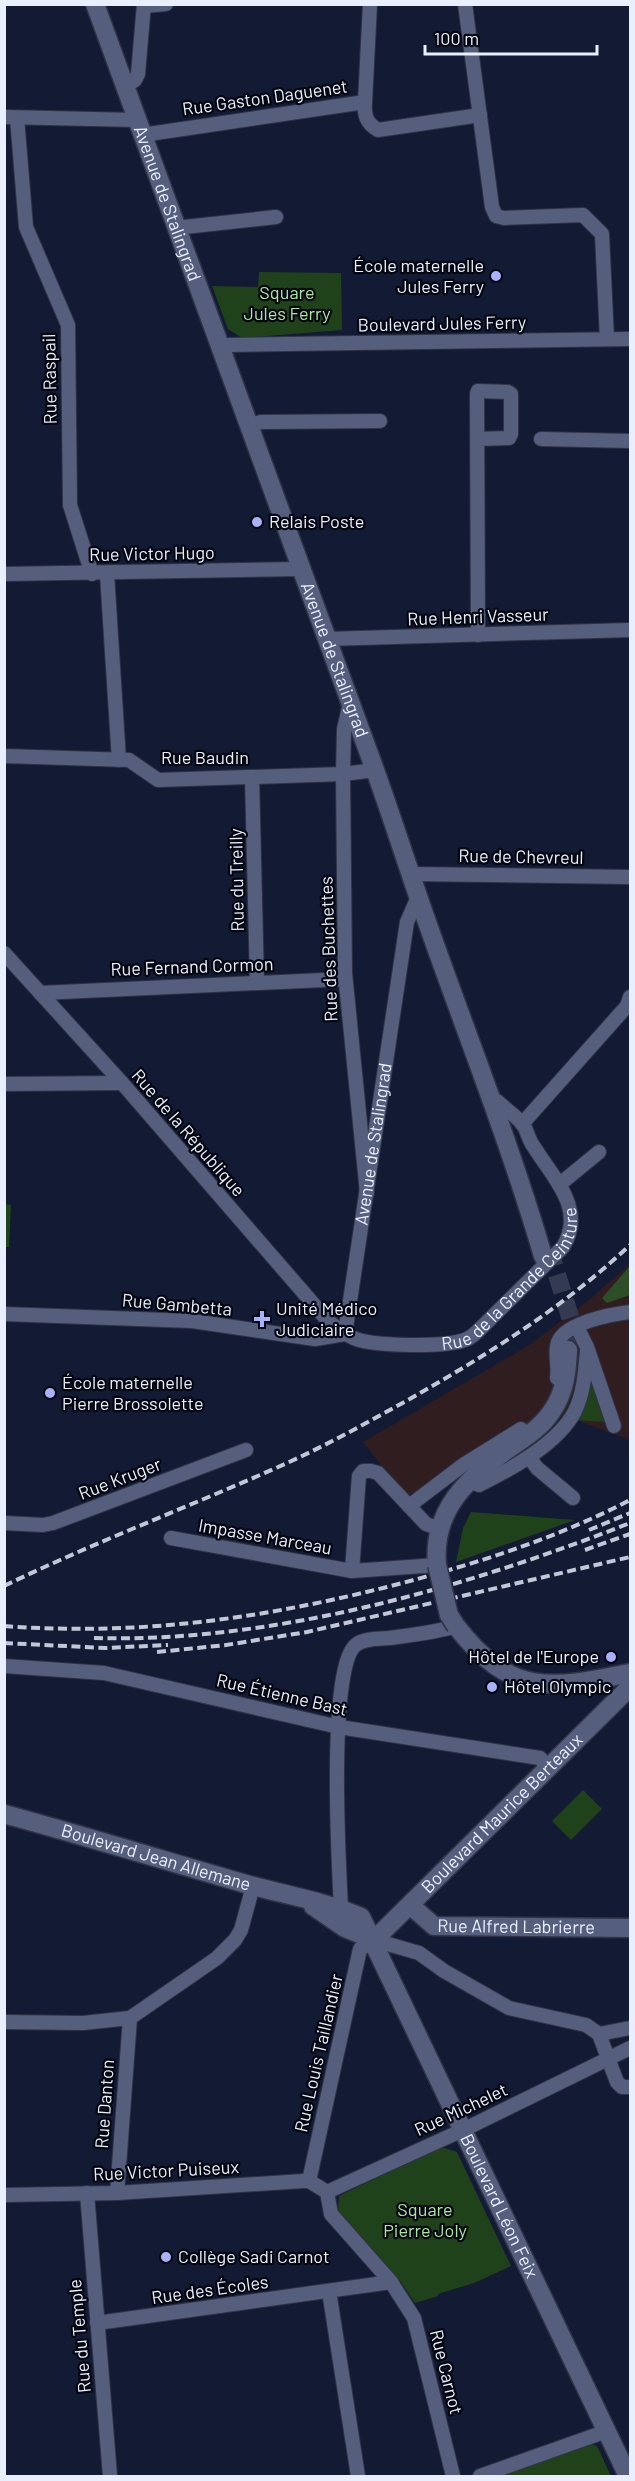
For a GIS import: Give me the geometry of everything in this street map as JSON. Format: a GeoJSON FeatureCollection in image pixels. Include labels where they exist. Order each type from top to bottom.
{"type":"FeatureCollection","features":[{"type":"Feature","properties":{"kind":"main road","name":"Avenue de Stalingrad"},"geometry":{"type":"LineString","coordinates":[[95,4],[219,349],[375,770],[418,897]]}},
{"type":"Feature","properties":{"kind":"main road","name":"Rue de la Grande Ceinture"},"geometry":{"type":"LineString","coordinates":[[418,897],[546,1253],[497,1101],[482,1070]]}},
{"type":"Feature","properties":{"kind":"main road"},"geometry":{"type":"LineString","coordinates":[[454,1499],[472,1482],[527,1443],[553,1420],[569,1390],[576,1350]]}},
{"type":"Feature","properties":{"kind":"main road"},"geometry":{"type":"LineString","coordinates":[[576,1350],[558,1401],[551,1413],[536,1429],[475,1474],[454,1499],[440,1529],[436,1546],[437,1565],[449,1615],[484,1658],[501,1671],[519,1680],[552,1684],[630,1673]]}},
{"type":"Feature","properties":{"kind":"main road"},"geometry":{"type":"LineString","coordinates":[[608,1677],[615,1692],[615,1703]]}},
{"type":"Feature","properties":{"kind":"main road","name":"Boulevard Maurice Berteaux"},"geometry":{"type":"LineString","coordinates":[[374,1940],[630,1687]]}},
{"type":"Feature","properties":{"kind":"main road","name":"Boulevard Jean Allemane"},"geometry":{"type":"LineString","coordinates":[[4,1814],[306,1901],[341,1908],[361,1917],[374,1940]]}},
{"type":"Feature","properties":{"kind":"main road","name":"Boulevard Jean Allemane"},"geometry":{"type":"LineString","coordinates":[[306,1901],[345,1928],[374,1940]]}},
{"type":"Feature","properties":{"kind":"main road","name":"Rue Alfred Labrierre"},"geometry":{"type":"LineString","coordinates":[[410,1905],[434,1926],[630,1928]]}},
{"type":"Feature","properties":{"kind":"main road","name":"Boulevard Léon Feix"},"geometry":{"type":"LineString","coordinates":[[374,1940],[628,2474]]}},
{"type":"Feature","properties":{"kind":"street"},"geometry":{"type":"LineString","coordinates":[[124,87],[135,80],[138,74],[144,5],[166,4]]}},
{"type":"Feature","properties":{"kind":"street"},"geometry":{"type":"LineString","coordinates":[[365,102],[370,4]]}},
{"type":"Feature","properties":{"kind":"street"},"geometry":{"type":"LineString","coordinates":[[465,4],[492,207],[496,216],[504,218],[583,215],[602,234],[607,339]]}},
{"type":"Feature","properties":{"kind":"street","name":"Rue Gaston Daguenet"},"geometry":{"type":"LineString","coordinates":[[11,117],[139,127],[365,102],[364,115],[370,126],[378,130],[480,115]]}},
{"type":"Feature","properties":{"kind":"street","name":"Rue Raspail"},"geometry":{"type":"LineString","coordinates":[[11,117],[26,227],[68,325],[70,505],[92,574]]}},
{"type":"Feature","properties":{"kind":"street"},"geometry":{"type":"LineString","coordinates":[[175,228],[276,217]]}},
{"type":"Feature","properties":{"kind":"street","name":"Boulevard Jules Ferry"},"geometry":{"type":"LineString","coordinates":[[219,349],[228,345],[630,339]]}},
{"type":"Feature","properties":{"kind":"street"},"geometry":{"type":"LineString","coordinates":[[248,426],[261,422],[380,421]]}},
{"type":"Feature","properties":{"kind":"street"},"geometry":{"type":"LineString","coordinates":[[477,439],[478,635]]}},
{"type":"Feature","properties":{"kind":"street"},"geometry":{"type":"LineString","coordinates":[[541,440],[630,441]]}},
{"type":"Feature","properties":{"kind":"street","name":"Rue Victor Hugo"},"geometry":{"type":"LineString","coordinates":[[4,574],[300,569]]}},
{"type":"Feature","properties":{"kind":"street"},"geometry":{"type":"LineString","coordinates":[[107,574],[119,760]]}},
{"type":"Feature","properties":{"kind":"street","name":"Rue Henri Vasseur"},"geometry":{"type":"LineString","coordinates":[[326,639],[630,630]]}},
{"type":"Feature","properties":{"kind":"street","name":"Rue des Buchettes"},"geometry":{"type":"LineString","coordinates":[[350,703],[344,729],[343,774],[345,978],[367,1193]]}},
{"type":"Feature","properties":{"kind":"street","name":"Rue Baudin"},"geometry":{"type":"LineString","coordinates":[[4,756],[129,760],[158,780],[343,774],[375,770]]}},
{"type":"Feature","properties":{"kind":"street","name":"Rue du Treilly"},"geometry":{"type":"LineString","coordinates":[[252,777],[257,983]]}},
{"type":"Feature","properties":{"kind":"street","name":"Rue de Chevreul"},"geometry":{"type":"LineString","coordinates":[[411,874],[630,877]]}},
{"type":"Feature","properties":{"kind":"street","name":"Avenue de Stalingrad"},"geometry":{"type":"LineString","coordinates":[[345,1334],[407,922],[418,897]]}},
{"type":"Feature","properties":{"kind":"street","name":"Rue de la République"},"geometry":{"type":"LineString","coordinates":[[4,953],[122,1083],[329,1322],[345,1334]]}},
{"type":"Feature","properties":{"kind":"street","name":"Rue Fernand Cormon"},"geometry":{"type":"LineString","coordinates":[[40,993],[345,978]]}},
{"type":"Feature","properties":{"kind":"street"},"geometry":{"type":"LineString","coordinates":[[522,1124],[627,1006],[630,997]]}},
{"type":"Feature","properties":{"kind":"street"},"geometry":{"type":"LineString","coordinates":[[4,1084],[122,1083]]}},
{"type":"Feature","properties":{"kind":"street","name":"Rue de la Grande Ceinture"},"geometry":{"type":"LineString","coordinates":[[345,1334],[373,1343],[400,1345],[466,1340],[482,1328],[563,1247],[568,1239],[572,1219],[566,1196],[522,1124],[497,1101]]}},
{"type":"Feature","properties":{"kind":"street"},"geometry":{"type":"LineString","coordinates":[[560,1184],[599,1152]]}},
{"type":"Feature","properties":{"kind":"street"},"geometry":{"type":"LineString","coordinates":[[409,1506],[463,1465],[528,1424],[543,1409],[551,1397],[558,1375],[557,1343],[564,1335],[601,1316],[630,1312]]}},
{"type":"Feature","properties":{"kind":"street","name":"Rue Gambetta"},"geometry":{"type":"LineString","coordinates":[[4,1314],[81,1315],[192,1321],[315,1339],[345,1334]]}},
{"type":"Feature","properties":{"kind":"street"},"geometry":{"type":"LineString","coordinates":[[576,1350],[587,1347],[577,1327]]}},
{"type":"Feature","properties":{"kind":"street"},"geometry":{"type":"LineString","coordinates":[[576,1350],[614,1426]]}},
{"type":"Feature","properties":{"kind":"street"},"geometry":{"type":"LineString","coordinates":[[472,1482],[479,1485],[529,1457],[561,1429],[574,1413],[585,1380],[576,1350]]}},
{"type":"Feature","properties":{"kind":"street","name":"Rue Kruger"},"geometry":{"type":"LineString","coordinates":[[4,1523],[53,1524],[246,1450]]}},
{"type":"Feature","properties":{"kind":"street"},"geometry":{"type":"LineString","coordinates":[[529,1457],[537,1468],[573,1498]]}},
{"type":"Feature","properties":{"kind":"street"},"geometry":{"type":"LineString","coordinates":[[352,1571],[357,1484],[363,1471],[371,1470],[378,1473],[426,1524],[440,1529]]}},
{"type":"Feature","properties":{"kind":"street","name":"Impasse Marceau"},"geometry":{"type":"LineString","coordinates":[[171,1538],[352,1571],[437,1565]]}},
{"type":"Feature","properties":{"kind":"street"},"geometry":{"type":"LineString","coordinates":[[341,1908],[336,1820],[339,1727],[342,1684],[352,1648],[364,1641],[442,1631],[456,1626]]}},
{"type":"Feature","properties":{"kind":"street","name":"Rue Étienne Bast"},"geometry":{"type":"LineString","coordinates":[[4,1666],[104,1673],[339,1727],[540,1758],[549,1767]]}},
{"type":"Feature","properties":{"kind":"street"},"geometry":{"type":"LineString","coordinates":[[4,2022],[83,2023],[130,2018],[217,1958],[241,1930],[253,1886]]}},
{"type":"Feature","properties":{"kind":"street"},"geometry":{"type":"LineString","coordinates":[[374,1940],[419,1953],[444,1971],[509,2008],[586,2025],[598,2034],[617,2082],[622,2087],[630,2087]]}},
{"type":"Feature","properties":{"kind":"street","name":"Rue Louis Taillandier"},"geometry":{"type":"LineString","coordinates":[[309,2181],[360,1949],[374,1940]]}},
{"type":"Feature","properties":{"kind":"street","name":"Rue Danton"},"geometry":{"type":"LineString","coordinates":[[117,2193],[130,2018]]}},
{"type":"Feature","properties":{"kind":"street"},"geometry":{"type":"LineString","coordinates":[[598,2034],[630,2028]]}},
{"type":"Feature","properties":{"kind":"street","name":"Rue Michelet"},"geometry":{"type":"LineString","coordinates":[[327,2192],[463,2130],[630,2048]]}},
{"type":"Feature","properties":{"kind":"street"},"geometry":{"type":"LineString","coordinates":[[309,2181],[327,2192]]}},
{"type":"Feature","properties":{"kind":"street","name":"Rue Victor Puiseux"},"geometry":{"type":"LineString","coordinates":[[4,2195],[117,2193],[309,2181]]}},
{"type":"Feature","properties":{"kind":"street","name":"Rue Carnot"},"geometry":{"type":"LineString","coordinates":[[327,2192],[331,2214],[391,2282],[414,2318],[453,2476]]}},
{"type":"Feature","properties":{"kind":"street","name":"Rue du Temple"},"geometry":{"type":"LineString","coordinates":[[87,2193],[110,2476]]}},
{"type":"Feature","properties":{"kind":"street","name":"Rue des Écoles"},"geometry":{"type":"LineString","coordinates":[[97,2323],[391,2282]]}},
{"type":"Feature","properties":{"kind":"street"},"geometry":{"type":"LineString","coordinates":[[329,2291],[358,2476]]}},
{"type":"Feature","properties":{"kind":"street"},"geometry":{"type":"LineString","coordinates":[[480,2476],[607,2431]]}},
{"type":"Feature","properties":{"kind":"shaded area"},"geometry":{"type":"Polygon","coordinates":[[[630,1264],[630,1440],[556,1413],[406,1497],[363,1442],[531,1344],[590,1299],[630,1264]]]}},
{"type":"Feature","properties":{"kind":"green space","name":"Square Jules Ferry"},"geometry":{"type":"Polygon","coordinates":[[[259,272],[341,273],[342,330],[242,338],[228,329],[212,286],[258,287],[259,272]]]}},
{"type":"Feature","properties":{"kind":"green space"},"geometry":{"type":"Polygon","coordinates":[[[5,1204],[11,1205],[9,1247],[5,1247],[5,1204]]]}},
{"type":"Feature","properties":{"kind":"green space"},"geometry":{"type":"Polygon","coordinates":[[[630,1266],[630,1295],[607,1303],[602,1298],[630,1266]]]}},
{"type":"Feature","properties":{"kind":"green space"},"geometry":{"type":"Polygon","coordinates":[[[590,1381],[593,1381],[607,1422],[574,1420],[590,1381]]]}},
{"type":"Feature","properties":{"kind":"green space"},"geometry":{"type":"Polygon","coordinates":[[[471,1512],[575,1520],[456,1562],[463,1528],[471,1512]]]}},
{"type":"Feature","properties":{"kind":"green space"},"geometry":{"type":"Polygon","coordinates":[[[583,1790],[602,1809],[571,1840],[552,1821],[583,1790]]]}},
{"type":"Feature","properties":{"kind":"green space","name":"Square Pierre Joly"},"geometry":{"type":"Polygon","coordinates":[[[441,2147],[457,2152],[511,2266],[474,2283],[415,2303],[401,2282],[338,2212],[339,2196],[441,2147]]]}},
{"type":"Feature","properties":{"kind":"green space"},"geometry":{"type":"Polygon","coordinates":[[[589,2443],[597,2446],[611,2476],[508,2476],[507,2473],[589,2443]]]}},
{"type":"Feature","properties":{"kind":"tunnel"},"geometry":{"type":"LineString","coordinates":[[549,1249],[572,1323],[574,1349]]}},
{"type":"Feature","properties":{"kind":"railway"},"geometry":{"type":"LineString","coordinates":[[4,1586],[287,1463],[363,1425],[496,1348],[579,1289],[630,1245]]}},
{"type":"Feature","properties":{"kind":"railway"},"geometry":{"type":"LineString","coordinates":[[4,1626],[102,1629],[197,1622],[292,1608],[450,1570],[542,1539],[630,1500]]}},
{"type":"Feature","properties":{"kind":"railway"},"geometry":{"type":"LineString","coordinates":[[589,1530],[630,1513]]}},
{"type":"Feature","properties":{"kind":"railway"},"geometry":{"type":"LineString","coordinates":[[94,1638],[162,1637],[230,1631],[299,1621],[367,1607],[502,1569],[630,1523]]}},
{"type":"Feature","properties":{"kind":"railway"},"geometry":{"type":"LineString","coordinates":[[585,1550],[630,1534]]}},
{"type":"Feature","properties":{"kind":"railway"},"geometry":{"type":"LineString","coordinates":[[157,1652],[226,1645],[307,1632],[630,1557]]}},
{"type":"Feature","properties":{"kind":"railway"},"geometry":{"type":"LineString","coordinates":[[4,1643],[105,1648],[168,1645]]}},
{"type":"Feature","properties":{"kind":"place","name":"École maternelle Jules Ferry"},"geometry":{"type":"Point","coordinates":[496,276]}},
{"type":"Feature","properties":{"kind":"place","name":"Relais Poste"},"geometry":{"type":"Point","coordinates":[257,522]}},
{"type":"Feature","properties":{"kind":"place","name":"Unité Médico Judiciaire"},"geometry":{"type":"Point","coordinates":[262,1319]}},
{"type":"Feature","properties":{"kind":"place","name":"École maternelle Pierre Brossolette"},"geometry":{"type":"Point","coordinates":[50,1393]}},
{"type":"Feature","properties":{"kind":"place","name":"Hôtel de l'Europe"},"geometry":{"type":"Point","coordinates":[611,1657]}},
{"type":"Feature","properties":{"kind":"place","name":"Hôtel Olympic"},"geometry":{"type":"Point","coordinates":[492,1687]}},
{"type":"Feature","properties":{"kind":"place","name":"Collège Sadi Carnot"},"geometry":{"type":"Point","coordinates":[166,2257]}}]}
